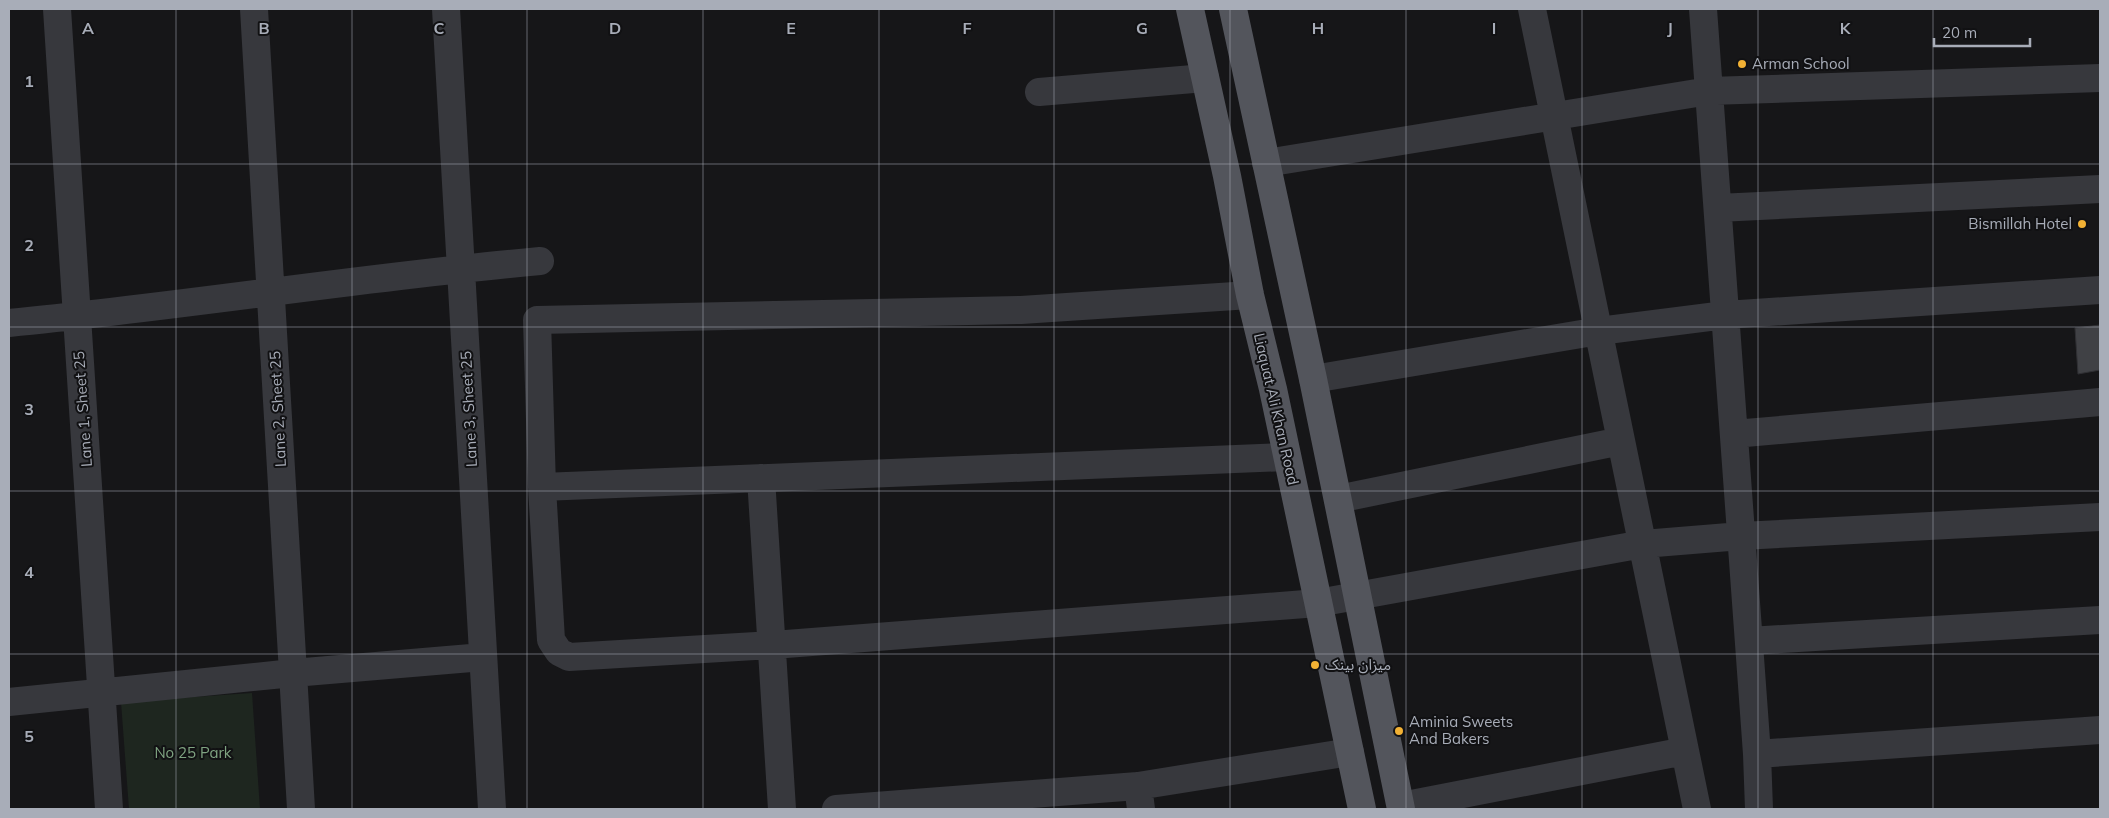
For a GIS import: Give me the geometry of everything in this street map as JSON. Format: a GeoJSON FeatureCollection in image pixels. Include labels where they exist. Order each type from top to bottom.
{"type":"FeatureCollection","features":[{"type":"Feature","properties":{"kind":"main road","name":"Liaquat Ali Khan Road"},"geometry":{"type":"LineString","coordinates":[[1190,9],[1362,809]]}},
{"type":"Feature","properties":{"kind":"main road"},"geometry":{"type":"LineString","coordinates":[[1233,9],[1313,379],[1401,808]]}},
{"type":"Feature","properties":{"kind":"street","name":"Lane 1, Sheet 25"},"geometry":{"type":"LineString","coordinates":[[57,9],[109,809]]}},
{"type":"Feature","properties":{"kind":"street","name":"Lane 2, Sheet 25"},"geometry":{"type":"LineString","coordinates":[[254,9],[302,809]]}},
{"type":"Feature","properties":{"kind":"street","name":"Lane 3, Sheet 25"},"geometry":{"type":"LineString","coordinates":[[446,9],[492,809]]}},
{"type":"Feature","properties":{"kind":"street"},"geometry":{"type":"LineString","coordinates":[[1532,9],[1697,809]]}},
{"type":"Feature","properties":{"kind":"street"},"geometry":{"type":"LineString","coordinates":[[1703,9],[1757,754],[1759,809]]}},
{"type":"Feature","properties":{"kind":"street"},"geometry":{"type":"LineString","coordinates":[[1039,92],[1205,78]]}},
{"type":"Feature","properties":{"kind":"street"},"geometry":{"type":"LineString","coordinates":[[1266,163],[1709,91],[2100,78]]}},
{"type":"Feature","properties":{"kind":"street"},"geometry":{"type":"LineString","coordinates":[[1718,208],[2100,190]]}},
{"type":"Feature","properties":{"kind":"street"},"geometry":{"type":"LineString","coordinates":[[9,323],[77,317],[461,268],[540,261]]}},
{"type":"Feature","properties":{"kind":"street"},"geometry":{"type":"LineString","coordinates":[[1313,379],[1599,331],[1725,315],[2100,290]]}},
{"type":"Feature","properties":{"kind":"street"},"geometry":{"type":"LineString","coordinates":[[1250,294],[1021,310],[537,320],[542,487],[550,640],[559,652],[569,657],[773,645],[1318,603],[1643,544],[1741,536],[2100,517]]}},
{"type":"Feature","properties":{"kind":"street"},"geometry":{"type":"LineString","coordinates":[[1734,434],[2100,402]]}},
{"type":"Feature","properties":{"kind":"street"},"geometry":{"type":"LineString","coordinates":[[1338,499],[1621,441]]}},
{"type":"Feature","properties":{"kind":"street"},"geometry":{"type":"LineString","coordinates":[[542,487],[1287,457]]}},
{"type":"Feature","properties":{"kind":"street"},"geometry":{"type":"LineString","coordinates":[[761,478],[782,809]]}},
{"type":"Feature","properties":{"kind":"street"},"geometry":{"type":"LineString","coordinates":[[1749,641],[2100,620]]}},
{"type":"Feature","properties":{"kind":"street"},"geometry":{"type":"LineString","coordinates":[[9,702],[293,673],[483,657]]}},
{"type":"Feature","properties":{"kind":"street"},"geometry":{"type":"LineString","coordinates":[[1757,754],[2100,730]]}},
{"type":"Feature","properties":{"kind":"street"},"geometry":{"type":"LineString","coordinates":[[1401,808],[1685,751]]}},
{"type":"Feature","properties":{"kind":"street"},"geometry":{"type":"LineString","coordinates":[[836,809],[1139,798],[1350,752]]}},
{"type":"Feature","properties":{"kind":"green space","name":"No 25 Park"},"geometry":{"type":"Polygon","coordinates":[[[252,693],[260,809],[129,809],[121,702],[252,693]]]}},
{"type":"Feature","properties":{"kind":"building"},"geometry":{"type":"Polygon","coordinates":[[[2100,325],[2100,370],[2078,374],[2075,328],[2100,325]]]}},
{"type":"Feature","properties":{"kind":"place","name":"Arman School"},"geometry":{"type":"Point","coordinates":[1742,64]}},
{"type":"Feature","properties":{"kind":"place","name":"Bismillah Hotel"},"geometry":{"type":"Point","coordinates":[2082,224]}},
{"type":"Feature","properties":{"kind":"place","name":"میزان بینک"},"geometry":{"type":"Point","coordinates":[1315,665]}},
{"type":"Feature","properties":{"kind":"place","name":"Aminia Sweets And Bakers"},"geometry":{"type":"Point","coordinates":[1399,731]}}]}
